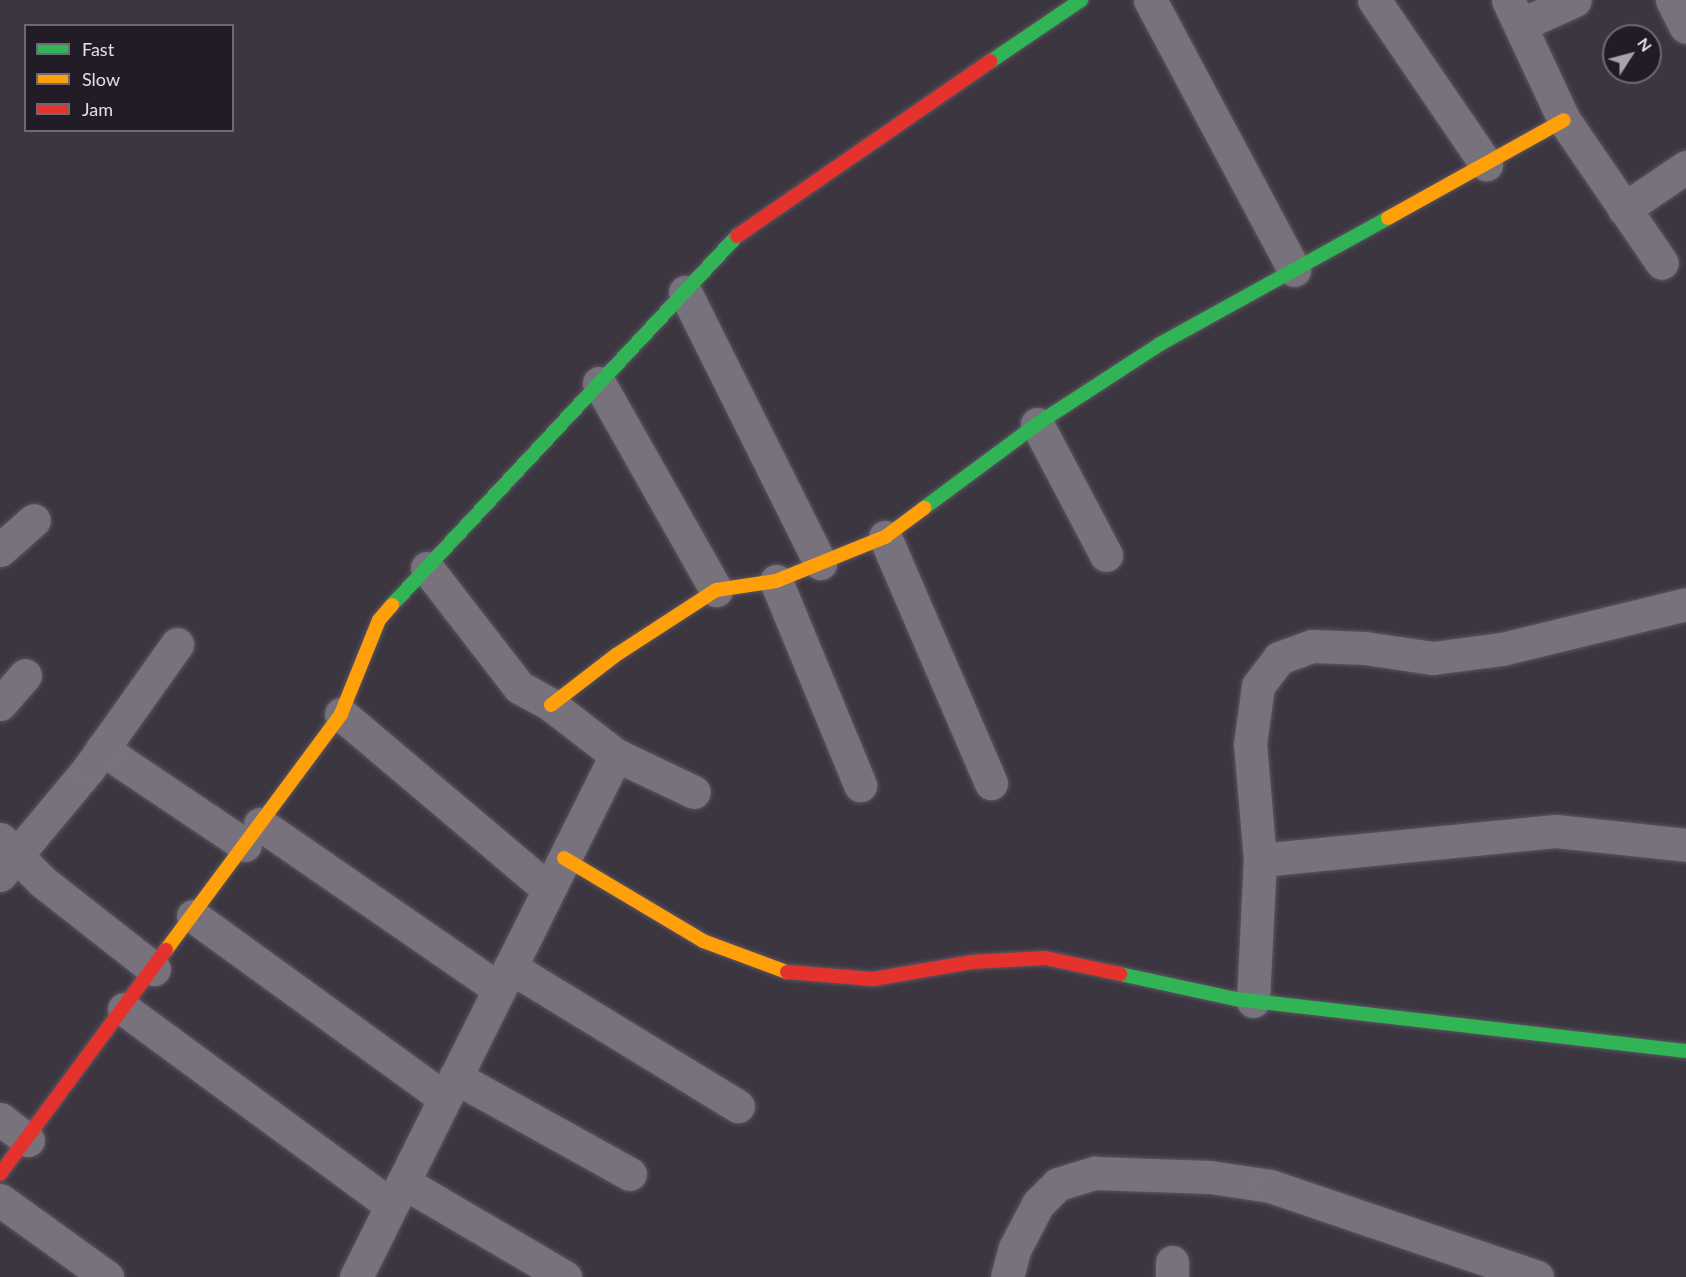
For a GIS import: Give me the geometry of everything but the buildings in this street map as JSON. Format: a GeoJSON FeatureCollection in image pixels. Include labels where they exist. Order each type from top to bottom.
{"type":"FeatureCollection","features":[{"type":"Feature","properties":{"kind":"street"},"geometry":{"type":"LineString","coordinates":[[0,1174],[124,1010],[341,714],[380,620],[427,568],[735,237],[1081,0]]}},
{"type":"Feature","properties":{"kind":"street"},"geometry":{"type":"LineString","coordinates":[[1150,0],[1294,270]]}},
{"type":"Feature","properties":{"kind":"street"},"geometry":{"type":"LineString","coordinates":[[1374,0],[1486,164]]}},
{"type":"Feature","properties":{"kind":"street"},"geometry":{"type":"LineString","coordinates":[[1575,0],[1514,13],[1564,120],[1662,263]]}},
{"type":"Feature","properties":{"kind":"street"},"geometry":{"type":"LineString","coordinates":[[1672,0],[1686,27]]}},
{"type":"Feature","properties":{"kind":"street"},"geometry":{"type":"LineString","coordinates":[[551,705],[616,656],[716,590],[776,581],[885,537],[1037,424],[1160,344],[1564,120]]}},
{"type":"Feature","properties":{"kind":"street"},"geometry":{"type":"LineString","coordinates":[[1624,209],[1686,167]]}},
{"type":"Feature","properties":{"kind":"street"},"geometry":{"type":"LineString","coordinates":[[684,292],[820,563]]}},
{"type":"Feature","properties":{"kind":"street"},"geometry":{"type":"LineString","coordinates":[[599,383],[716,590]]}},
{"type":"Feature","properties":{"kind":"street"},"geometry":{"type":"LineString","coordinates":[[1037,424],[1106,555]]}},
{"type":"Feature","properties":{"kind":"street"},"geometry":{"type":"LineString","coordinates":[[0,550],[34,520]]}},
{"type":"Feature","properties":{"kind":"street"},"geometry":{"type":"LineString","coordinates":[[885,537],[991,783]]}},
{"type":"Feature","properties":{"kind":"street"},"geometry":{"type":"LineString","coordinates":[[427,568],[519,687],[551,705],[616,755],[694,792]]}},
{"type":"Feature","properties":{"kind":"street"},"geometry":{"type":"LineString","coordinates":[[776,581],[860,785]]}},
{"type":"Feature","properties":{"kind":"street"},"geometry":{"type":"LineString","coordinates":[[1253,1001],[1260,860],[1251,744],[1258,686],[1279,658],[1312,646],[1365,648],[1433,658],[1502,649],[1686,604]]}},
{"type":"Feature","properties":{"kind":"street"},"geometry":{"type":"LineString","coordinates":[[154,969],[43,882],[6,857],[102,749],[177,644]]}},
{"type":"Feature","properties":{"kind":"street"},"geometry":{"type":"LineString","coordinates":[[0,704],[25,675]]}},
{"type":"Feature","properties":{"kind":"street"},"geometry":{"type":"LineString","coordinates":[[341,714],[548,889]]}},
{"type":"Feature","properties":{"kind":"street"},"geometry":{"type":"LineString","coordinates":[[102,749],[504,978],[738,1106]]}},
{"type":"Feature","properties":{"kind":"street"},"geometry":{"type":"LineString","coordinates":[[356,1277],[616,755]]}},
{"type":"Feature","properties":{"kind":"street"},"geometry":{"type":"LineString","coordinates":[[1260,860],[1556,831],[1686,845]]}},
{"type":"Feature","properties":{"kind":"street"},"geometry":{"type":"LineString","coordinates":[[564,858],[703,941],[793,974],[873,979],[972,962],[1045,958],[1253,1001],[1684,1044]]}},
{"type":"Feature","properties":{"kind":"street"},"geometry":{"type":"LineString","coordinates":[[193,916],[450,1088],[630,1174]]}},
{"type":"Feature","properties":{"kind":"street"},"geometry":{"type":"LineString","coordinates":[[124,1010],[397,1194],[565,1277]]}},
{"type":"Feature","properties":{"kind":"street"},"geometry":{"type":"LineString","coordinates":[[0,1119],[27,1140]]}},
{"type":"Feature","properties":{"kind":"street"},"geometry":{"type":"LineString","coordinates":[[1007,1277],[1015,1248],[1038,1204],[1058,1184],[1095,1173],[1210,1177],[1270,1186],[1536,1277]]}},
{"type":"Feature","properties":{"kind":"street"},"geometry":{"type":"LineString","coordinates":[[0,1200],[107,1277]]}},
{"type":"Feature","properties":{"kind":"traffic: fast"},"geometry":{"type":"LineString","coordinates":[[991,61],[1081,0]]}},
{"type":"Feature","properties":{"kind":"traffic: fast"},"geometry":{"type":"LineString","coordinates":[[924,508],[1037,424],[1160,344],[1388,218]]}},
{"type":"Feature","properties":{"kind":"traffic: fast"},"geometry":{"type":"LineString","coordinates":[[392,605],[737,236]]}},
{"type":"Feature","properties":{"kind":"traffic: fast"},"geometry":{"type":"LineString","coordinates":[[1120,974],[1236,999],[1686,1051]]}},
{"type":"Feature","properties":{"kind":"traffic: slow"},"geometry":{"type":"LineString","coordinates":[[1388,218],[1564,120]]}},
{"type":"Feature","properties":{"kind":"traffic: slow"},"geometry":{"type":"LineString","coordinates":[[551,705],[616,655],[716,590],[776,581],[885,537],[924,508]]}},
{"type":"Feature","properties":{"kind":"traffic: slow"},"geometry":{"type":"LineString","coordinates":[[166,950],[341,714],[379,620],[392,605]]}},
{"type":"Feature","properties":{"kind":"traffic: slow"},"geometry":{"type":"LineString","coordinates":[[564,858],[703,941],[787,972]]}},
{"type":"Feature","properties":{"kind":"traffic: jam"},"geometry":{"type":"LineString","coordinates":[[737,236],[991,61]]}},
{"type":"Feature","properties":{"kind":"traffic: jam"},"geometry":{"type":"LineString","coordinates":[[0,1174],[166,950]]}},
{"type":"Feature","properties":{"kind":"traffic: jam"},"geometry":{"type":"LineString","coordinates":[[787,972],[873,979],[972,962],[1045,958],[1120,974]]}}]}
